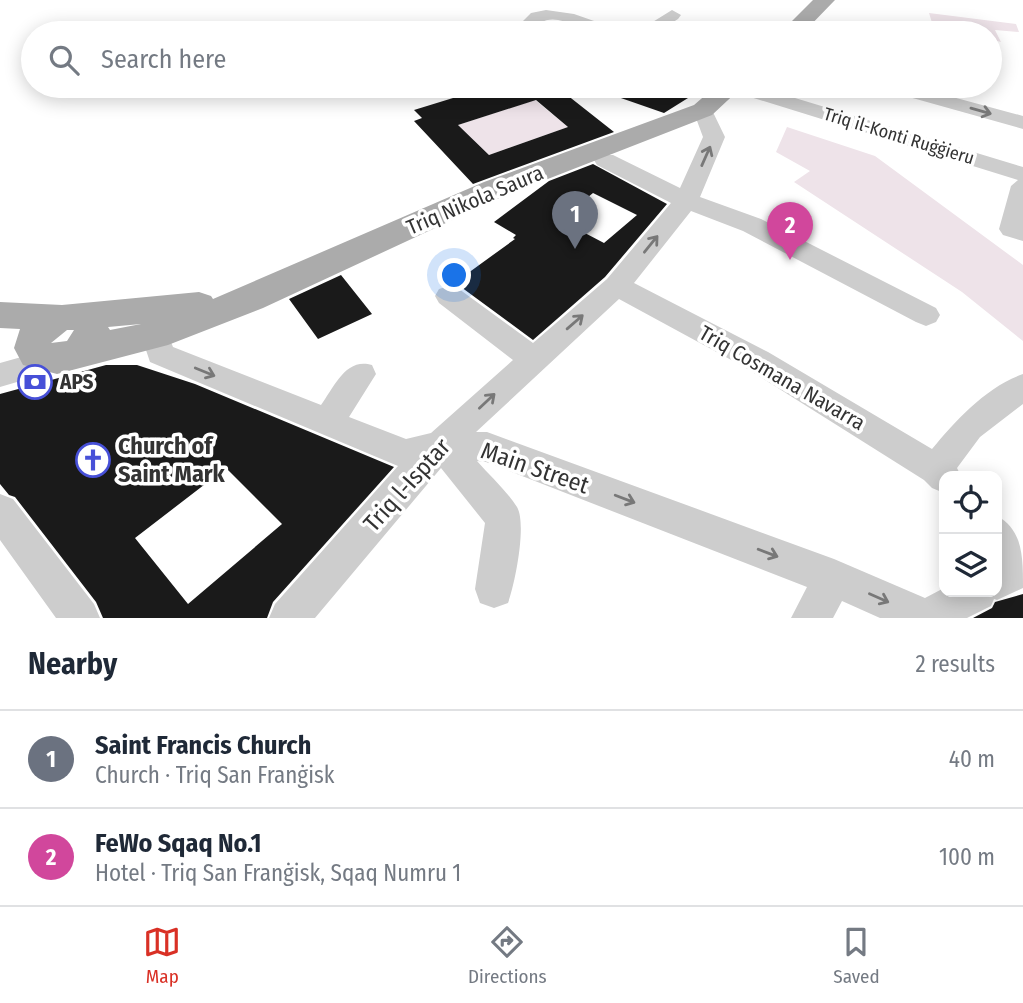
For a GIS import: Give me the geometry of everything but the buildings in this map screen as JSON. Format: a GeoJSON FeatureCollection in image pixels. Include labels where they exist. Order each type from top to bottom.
{"type":"FeatureCollection","features":[{"type":"Feature","properties":{"kind":"main road"},"geometry":{"type":"LineString","coordinates":[[803,21],[825,0]]}},
{"type":"Feature","properties":{"kind":"main road","name":"Triq Nikola Saura"},"geometry":{"type":"LineString","coordinates":[[52,336],[155,335],[251,299],[494,189],[705,98]]}},
{"type":"Feature","properties":{"kind":"main road","name":"Triq Nikola Saura"},"geometry":{"type":"LineString","coordinates":[[52,336],[116,314],[251,299]]}},
{"type":"Feature","properties":{"kind":"main road"},"geometry":{"type":"LineString","coordinates":[[116,314],[155,335]]}},
{"type":"Feature","properties":{"kind":"main road"},"geometry":{"type":"LineString","coordinates":[[0,315],[52,336]]}},
{"type":"Feature","properties":{"kind":"street"},"geometry":{"type":"LineString","coordinates":[[531,21],[537,15],[550,13],[574,21]]}},
{"type":"Feature","properties":{"kind":"street"},"geometry":{"type":"LineString","coordinates":[[663,21],[672,15]]}},
{"type":"Feature","properties":{"kind":"street","name":"Triq l-Isptar"},"geometry":{"type":"LineString","coordinates":[[289,618],[419,467],[533,359],[617,286],[686,201],[714,138],[718,98]]}},
{"type":"Feature","properties":{"kind":"street","name":"Triq il-Konti Ruġġieru"},"geometry":{"type":"LineString","coordinates":[[741,98],[1023,174]]}},
{"type":"Feature","properties":{"kind":"street"},"geometry":{"type":"LineString","coordinates":[[934,98],[1023,123]]}},
{"type":"Feature","properties":{"kind":"street"},"geometry":{"type":"LineString","coordinates":[[605,160],[686,201],[752,225],[926,315]]}},
{"type":"Feature","properties":{"kind":"street"},"geometry":{"type":"LineString","coordinates":[[1018,231],[1023,186]]}},
{"type":"Feature","properties":{"kind":"street","name":"Triq Cosmana Navarra"},"geometry":{"type":"LineString","coordinates":[[617,286],[757,360],[939,472]]}},
{"type":"Feature","properties":{"kind":"street"},"geometry":{"type":"LineString","coordinates":[[449,296],[533,359]]}},
{"type":"Feature","properties":{"kind":"street","name":"Main Street"},"geometry":{"type":"LineString","coordinates":[[155,335],[160,354],[405,454],[443,445],[487,447],[834,578],[926,618]]}},
{"type":"Feature","properties":{"kind":"street"},"geometry":{"type":"LineString","coordinates":[[0,375],[52,336]]}},
{"type":"Feature","properties":{"kind":"street"},"geometry":{"type":"LineString","coordinates":[[327,422],[361,374]]}},
{"type":"Feature","properties":{"kind":"street"},"geometry":{"type":"LineString","coordinates":[[941,471],[969,427],[1023,387]]}},
{"type":"Feature","properties":{"kind":"street"},"geometry":{"type":"LineString","coordinates":[[443,445],[504,519],[494,589]]}},
{"type":"Feature","properties":{"kind":"street"},"geometry":{"type":"LineString","coordinates":[[2,517],[80,618]]}},
{"type":"Feature","properties":{"kind":"street"},"geometry":{"type":"LineString","coordinates":[[1002,551],[1009,575]]}},
{"type":"Feature","properties":{"kind":"street"},"geometry":{"type":"LineString","coordinates":[[811,618],[834,578]]}},
{"type":"Feature","properties":{"kind":"street"},"geometry":{"type":"LineString","coordinates":[[926,618],[967,597]]}},
{"type":"Feature","properties":{"kind":"shaded area"},"geometry":{"type":"Polygon","coordinates":[[[929,13],[992,21],[932,21],[929,13]]]}},
{"type":"Feature","properties":{"kind":"shaded area"},"geometry":{"type":"Polygon","coordinates":[[[1002,22],[1016,24],[1019,32],[1002,31],[1002,22]]]}},
{"type":"Feature","properties":{"kind":"shaded area"},"geometry":{"type":"Polygon","coordinates":[[[535,100],[568,127],[489,155],[458,125],[535,100]]]}},
{"type":"Feature","properties":{"kind":"shaded area"},"geometry":{"type":"Polygon","coordinates":[[[787,127],[875,156],[1023,265],[1023,341],[962,292],[794,182],[810,171],[776,152],[787,127]]]}},
{"type":"Feature","properties":{"kind":"place","name":"Saint Francis Church"},"geometry":{"type":"Point","coordinates":[575,249]}},
{"type":"Feature","properties":{"kind":"place","name":"FeWo Sqaq No.1"},"geometry":{"type":"Point","coordinates":[790,260]}},
{"type":"Feature","properties":{"kind":"place","name":"APS"},"geometry":{"type":"Point","coordinates":[35,382]}},
{"type":"Feature","properties":{"kind":"place","name":"Church of Saint Mark"},"geometry":{"type":"Point","coordinates":[93,460]}}]}
